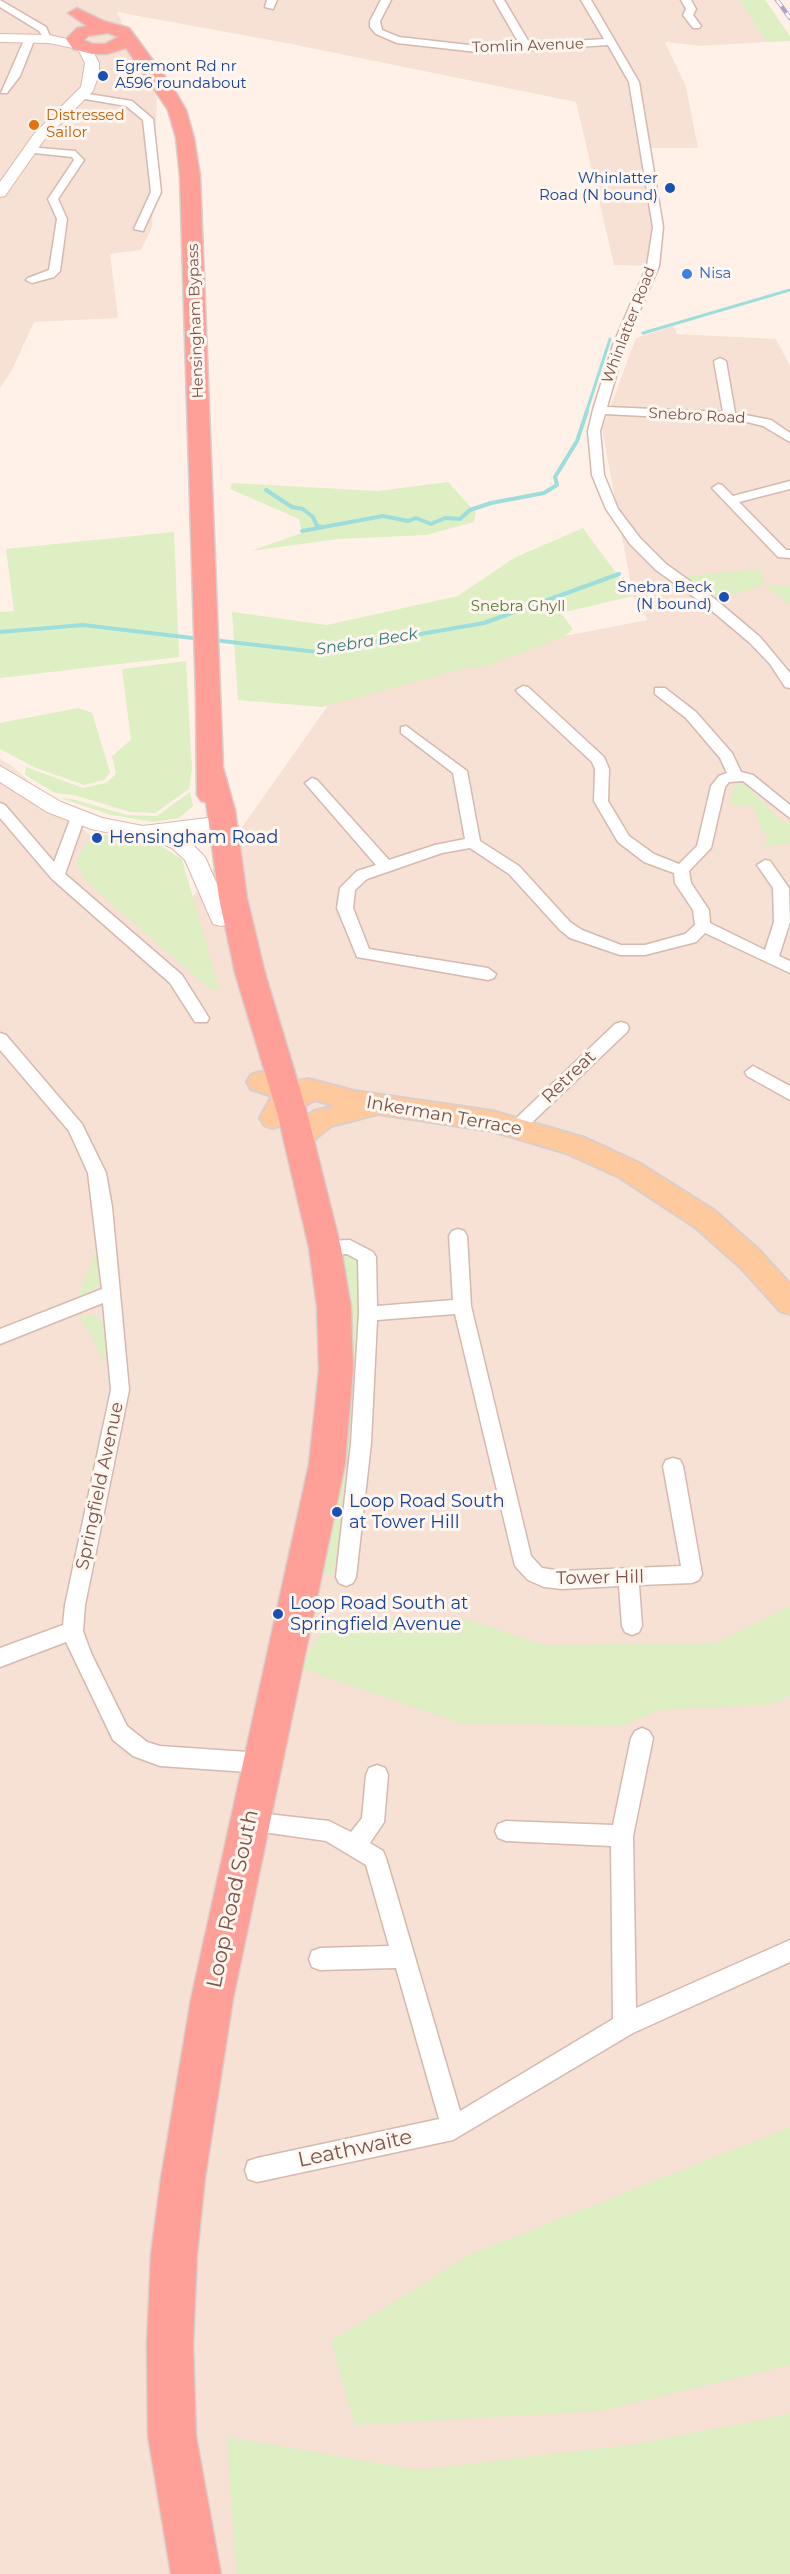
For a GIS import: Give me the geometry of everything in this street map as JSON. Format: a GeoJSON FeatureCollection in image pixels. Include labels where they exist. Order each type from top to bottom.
{"type":"FeatureCollection","features":[{"type":"Feature","properties":{"kind":"highway","name":"Hensingham Bypass"},"geometry":{"type":"LineString","coordinates":[[73,6],[107,28],[120,30],[117,44],[142,59],[163,86],[177,110],[185,138],[190,176],[213,827]]}},
{"type":"Feature","properties":{"kind":"highway"},"geometry":{"type":"LineString","coordinates":[[73,6],[83,44]]}},
{"type":"Feature","properties":{"kind":"highway"},"geometry":{"type":"LineString","coordinates":[[83,44],[107,28]]}},
{"type":"Feature","properties":{"kind":"highway"},"geometry":{"type":"LineString","coordinates":[[83,44],[117,44]]}},
{"type":"Feature","properties":{"kind":"highway"},"geometry":{"type":"LineString","coordinates":[[213,827],[221,919],[229,974],[250,1055],[278,1096],[299,1144],[322,1238]]}},
{"type":"Feature","properties":{"kind":"highway"},"geometry":{"type":"LineString","coordinates":[[213,827],[269,1042],[278,1096],[322,1238]]}},
{"type":"Feature","properties":{"kind":"highway","name":"Loop Road South"},"geometry":{"type":"LineString","coordinates":[[196,2574],[172,2436],[171,2295],[183,2178],[212,1999],[332,1432],[336,1338],[322,1238]]}},
{"type":"Feature","properties":{"kind":"main road"},"geometry":{"type":"LineString","coordinates":[[0,38],[49,39],[83,44],[92,79],[82,96],[29,150],[0,193]]}},
{"type":"Feature","properties":{"kind":"main road"},"geometry":{"type":"LineString","coordinates":[[0,773],[54,807],[78,818],[98,825],[169,838],[180,843],[194,857],[221,919]]}},
{"type":"Feature","properties":{"kind":"main road"},"geometry":{"type":"LineString","coordinates":[[139,832],[213,827]]}},
{"type":"Feature","properties":{"kind":"main road"},"geometry":{"type":"LineString","coordinates":[[169,838],[213,827]]}},
{"type":"Feature","properties":{"kind":"main road"},"geometry":{"type":"LineString","coordinates":[[269,1042],[285,1054],[315,1090]]}},
{"type":"Feature","properties":{"kind":"main road","name":"Inkerman Terrace"},"geometry":{"type":"LineString","coordinates":[[278,1096],[297,1090],[315,1090],[354,1101],[517,1127],[603,1157],[664,1191],[728,1238],[790,1303]]}},
{"type":"Feature","properties":{"kind":"main road"},"geometry":{"type":"LineString","coordinates":[[278,1096],[354,1101]]}},
{"type":"Feature","properties":{"kind":"main road"},"geometry":{"type":"LineString","coordinates":[[299,1144],[306,1131],[323,1118],[381,1105]]}},
{"type":"Feature","properties":{"kind":"street","name":"Tomlin Avenue"},"geometry":{"type":"LineString","coordinates":[[387,0],[375,21],[379,32],[386,36],[471,49],[527,48],[609,42]]}},
{"type":"Feature","properties":{"kind":"street"},"geometry":{"type":"LineString","coordinates":[[499,0],[527,48]]}},
{"type":"Feature","properties":{"kind":"street","name":"Whinlatter Road"},"geometry":{"type":"LineString","coordinates":[[586,0],[634,82],[658,227],[653,266],[619,345],[599,410],[594,431],[598,475],[604,493],[621,524],[661,567],[733,620],[774,661],[790,684]]}},
{"type":"Feature","properties":{"kind":"street"},"geometry":{"type":"LineString","coordinates":[[686,0],[691,9],[688,15],[696,26]]}},
{"type":"Feature","properties":{"kind":"street"},"geometry":{"type":"LineString","coordinates":[[0,3],[43,29],[49,39]]}},
{"type":"Feature","properties":{"kind":"street"},"geometry":{"type":"LineString","coordinates":[[4,91],[15,76],[30,38]]}},
{"type":"Feature","properties":{"kind":"street"},"geometry":{"type":"LineString","coordinates":[[82,96],[129,103],[148,119],[156,192],[139,229]]}},
{"type":"Feature","properties":{"kind":"street"},"geometry":{"type":"LineString","coordinates":[[29,150],[75,154],[79,160],[53,199],[62,219],[54,271],[50,275],[32,280]]}},
{"type":"Feature","properties":{"kind":"street"},"geometry":{"type":"LineString","coordinates":[[50,275],[62,284]]}},
{"type":"Feature","properties":{"kind":"street"},"geometry":{"type":"LineString","coordinates":[[720,361],[729,415]]}},
{"type":"Feature","properties":{"kind":"street","name":"Snebro Road"},"geometry":{"type":"LineString","coordinates":[[599,410],[651,414],[729,415],[767,423],[790,438]]}},
{"type":"Feature","properties":{"kind":"street"},"geometry":{"type":"LineString","coordinates":[[732,500],[790,485]]}},
{"type":"Feature","properties":{"kind":"street"},"geometry":{"type":"LineString","coordinates":[[718,488],[783,554],[790,554]]}},
{"type":"Feature","properties":{"kind":"street"},"geometry":{"type":"LineString","coordinates":[[774,661],[790,657]]}},
{"type":"Feature","properties":{"kind":"street"},"geometry":{"type":"LineString","coordinates":[[660,691],[691,715],[727,756],[735,775]]}},
{"type":"Feature","properties":{"kind":"street"},"geometry":{"type":"LineString","coordinates":[[526,699],[598,760],[602,769],[601,801],[623,839],[649,858],[681,870]]}},
{"type":"Feature","properties":{"kind":"street"},"geometry":{"type":"LineString","coordinates":[[406,729],[460,771],[473,843]]}},
{"type":"Feature","properties":{"kind":"street"},"geometry":{"type":"LineString","coordinates":[[681,870],[704,849],[718,786],[724,779],[735,775],[748,778],[790,813]]}},
{"type":"Feature","properties":{"kind":"street"},"geometry":{"type":"LineString","coordinates":[[312,783],[387,867]]}},
{"type":"Feature","properties":{"kind":"street"},"geometry":{"type":"LineString","coordinates":[[0,808],[57,874],[176,980],[201,1018]]}},
{"type":"Feature","properties":{"kind":"street"},"geometry":{"type":"LineString","coordinates":[[57,874],[78,818]]}},
{"type":"Feature","properties":{"kind":"street"},"geometry":{"type":"LineString","coordinates":[[488,974],[363,953],[345,909],[348,888],[362,875],[440,848],[473,843],[514,870],[565,926],[576,934],[620,950],[634,951],[690,938],[703,926]]}},
{"type":"Feature","properties":{"kind":"street"},"geometry":{"type":"LineString","coordinates":[[765,865],[781,888],[782,922],[771,957]]}},
{"type":"Feature","properties":{"kind":"street"},"geometry":{"type":"LineString","coordinates":[[681,870],[683,883],[701,910],[703,926]]}},
{"type":"Feature","properties":{"kind":"street"},"geometry":{"type":"LineString","coordinates":[[703,926],[790,968]]}},
{"type":"Feature","properties":{"kind":"street","name":"Retreat"},"geometry":{"type":"LineString","coordinates":[[517,1127],[621,1028]]}},
{"type":"Feature","properties":{"kind":"street","name":"Springfield Avenue"},"geometry":{"type":"LineString","coordinates":[[1,1041],[76,1128],[97,1173],[107,1240],[120,1390],[75,1605],[73,1630],[81,1655],[120,1733],[129,1742],[160,1756],[262,1763]]}},
{"type":"Feature","properties":{"kind":"street"},"geometry":{"type":"LineString","coordinates":[[753,1072],[790,1095]]}},
{"type":"Feature","properties":{"kind":"street","name":"Tower Hill"},"geometry":{"type":"LineString","coordinates":[[459,1236],[462,1306],[522,1560],[535,1574],[553,1580],[692,1574],[673,1466]]}},
{"type":"Feature","properties":{"kind":"street"},"geometry":{"type":"LineString","coordinates":[[322,1238],[350,1247],[368,1257],[369,1312],[361,1443],[346,1576]]}},
{"type":"Feature","properties":{"kind":"street"},"geometry":{"type":"LineString","coordinates":[[0,1338],[110,1293]]}},
{"type":"Feature","properties":{"kind":"street"},"geometry":{"type":"LineString","coordinates":[[369,1312],[405,1312],[462,1306]]}},
{"type":"Feature","properties":{"kind":"street"},"geometry":{"type":"LineString","coordinates":[[628,1578],[632,1626]]}},
{"type":"Feature","properties":{"kind":"street"},"geometry":{"type":"LineString","coordinates":[[0,1658],[36,1642],[73,1630]]}},
{"type":"Feature","properties":{"kind":"street"},"geometry":{"type":"LineString","coordinates":[[625,2025],[622,1836],[642,1738]]}},
{"type":"Feature","properties":{"kind":"street"},"geometry":{"type":"LineString","coordinates":[[354,1846],[373,1822],[377,1776]]}},
{"type":"Feature","properties":{"kind":"street"},"geometry":{"type":"LineString","coordinates":[[250,1822],[329,1831],[375,1858],[453,2128]]}},
{"type":"Feature","properties":{"kind":"street"},"geometry":{"type":"LineString","coordinates":[[506,1831],[622,1836]]}},
{"type":"Feature","properties":{"kind":"street","name":"Leathwaite"},"geometry":{"type":"LineString","coordinates":[[257,2170],[453,2128],[625,2025],[790,1951]]}},
{"type":"Feature","properties":{"kind":"street"},"geometry":{"type":"LineString","coordinates":[[320,1959],[403,1956]]}},
{"type":"Feature","properties":{"kind":"shaded area"},"geometry":{"type":"Polygon","coordinates":[[[0,0],[740,0],[767,42],[700,46],[665,42],[686,87],[698,148],[639,148],[650,206],[653,244],[648,266],[614,265],[576,102],[286,43],[117,12],[157,99],[152,227],[141,250],[110,254],[118,318],[34,322],[11,372],[0,388],[0,0]]]}},
{"type":"Feature","properties":{"kind":"shaded area"},"geometry":{"type":"Polygon","coordinates":[[[673,326],[677,334],[776,339],[790,366],[790,2574],[0,2574],[0,759],[12,766],[180,915],[348,677],[648,620],[633,596],[602,429],[636,338],[673,326]]]}},
{"type":"Feature","properties":{"kind":"green space"},"geometry":{"type":"Polygon","coordinates":[[[740,0],[765,0],[790,36],[790,41],[767,42],[740,0]]]}},
{"type":"Feature","properties":{"kind":"green space"},"geometry":{"type":"Polygon","coordinates":[[[448,482],[476,513],[474,522],[426,535],[337,539],[251,551],[302,533],[299,519],[230,489],[232,483],[378,491],[448,482]]]}},
{"type":"Feature","properties":{"kind":"green space","name":"Snebra Ghyll"},"geometry":{"type":"Polygon","coordinates":[[[583,528],[633,596],[561,613],[573,629],[564,637],[487,666],[466,668],[322,707],[238,700],[232,612],[327,625],[458,596],[514,558],[583,528]]]}},
{"type":"Feature","properties":{"kind":"green space"},"geometry":{"type":"Polygon","coordinates":[[[174,532],[179,657],[0,678],[0,612],[14,611],[6,549],[174,532]]]}},
{"type":"Feature","properties":{"kind":"green space"},"geometry":{"type":"Polygon","coordinates":[[[760,569],[764,585],[718,599],[686,576],[760,569]]]}},
{"type":"Feature","properties":{"kind":"green space"},"geometry":{"type":"Polygon","coordinates":[[[764,585],[790,586],[790,605],[764,585]]]}},
{"type":"Feature","properties":{"kind":"green space"},"geometry":{"type":"Polygon","coordinates":[[[186,661],[192,769],[189,789],[155,813],[130,812],[74,795],[55,793],[25,775],[26,767],[83,788],[106,783],[116,774],[112,756],[131,740],[122,669],[186,661]]]}},
{"type":"Feature","properties":{"kind":"green space"},"geometry":{"type":"Polygon","coordinates":[[[78,708],[92,713],[110,772],[104,780],[84,785],[36,768],[0,749],[0,723],[78,708]]]}},
{"type":"Feature","properties":{"kind":"green space"},"geometry":{"type":"Polygon","coordinates":[[[738,783],[745,785],[782,821],[790,824],[790,843],[763,847],[770,836],[763,833],[754,807],[729,804],[734,787],[738,783]]]}},
{"type":"Feature","properties":{"kind":"green space"},"geometry":{"type":"Polygon","coordinates":[[[190,792],[193,806],[179,818],[153,822],[111,815],[60,798],[72,799],[127,815],[157,816],[190,792]]]}},
{"type":"Feature","properties":{"kind":"green space"},"geometry":{"type":"Polygon","coordinates":[[[100,834],[156,843],[182,859],[219,989],[210,989],[87,882],[76,862],[86,843],[100,834]]]}},
{"type":"Feature","properties":{"kind":"green space"},"geometry":{"type":"Polygon","coordinates":[[[96,1251],[99,1286],[78,1297],[96,1251]]]}},
{"type":"Feature","properties":{"kind":"green space"},"geometry":{"type":"Polygon","coordinates":[[[347,1252],[360,1256],[359,1321],[347,1493],[333,1574],[320,1572],[352,1346],[343,1256],[347,1252]]]}},
{"type":"Feature","properties":{"kind":"green space"},"geometry":{"type":"Polygon","coordinates":[[[80,1316],[97,1316],[106,1328],[106,1364],[80,1316]]]}},
{"type":"Feature","properties":{"kind":"green space"},"geometry":{"type":"Polygon","coordinates":[[[790,1606],[790,1695],[774,1704],[660,1710],[622,1726],[460,1723],[300,1668],[330,1617],[470,1620],[543,1645],[715,1643],[790,1606]]]}},
{"type":"Feature","properties":{"kind":"green space"},"geometry":{"type":"Polygon","coordinates":[[[790,2127],[790,2365],[600,2411],[355,2425],[331,2341],[469,2255],[790,2127]]]}},
{"type":"Feature","properties":{"kind":"green space"},"geometry":{"type":"Polygon","coordinates":[[[790,2414],[790,2574],[236,2574],[227,2437],[419,2470],[636,2444],[790,2414]]]}},
{"type":"Feature","properties":{"kind":"waterway"},"geometry":{"type":"LineString","coordinates":[[643,333],[790,290]]}},
{"type":"Feature","properties":{"kind":"waterway"},"geometry":{"type":"LineString","coordinates":[[586,413],[610,339]]}},
{"type":"Feature","properties":{"kind":"waterway"},"geometry":{"type":"LineString","coordinates":[[302,531],[383,516],[408,521],[416,518],[431,524],[445,518],[460,519],[470,510],[491,503],[544,493],[557,485],[555,477],[577,441],[587,411]]}},
{"type":"Feature","properties":{"kind":"waterway"},"geometry":{"type":"LineString","coordinates":[[266,490],[292,507],[303,509],[313,517],[317,526],[322,527]]}},
{"type":"Feature","properties":{"kind":"waterway","name":"Snebra Beck"},"geometry":{"type":"LineString","coordinates":[[213,640],[317,652],[484,623],[619,574]]}},
{"type":"Feature","properties":{"kind":"waterway","name":"Snebra Beck"},"geometry":{"type":"LineString","coordinates":[[0,632],[83,625],[201,639]]}},
{"type":"Feature","properties":{"kind":"railway"},"geometry":{"type":"LineString","coordinates":[[777,0],[790,18]]}},
{"type":"Feature","properties":{"kind":"place","name":"Egremont Rd nr A596 roundabout"},"geometry":{"type":"Point","coordinates":[103,76]}},
{"type":"Feature","properties":{"kind":"place","name":"Distressed Sailor"},"geometry":{"type":"Point","coordinates":[34,125]}},
{"type":"Feature","properties":{"kind":"place","name":"Whinlatter Road (N bound)"},"geometry":{"type":"Point","coordinates":[670,188]}},
{"type":"Feature","properties":{"kind":"place","name":"Nisa"},"geometry":{"type":"Point","coordinates":[687,274]}},
{"type":"Feature","properties":{"kind":"place","name":"Snebra Beck (N bound)"},"geometry":{"type":"Point","coordinates":[724,597]}},
{"type":"Feature","properties":{"kind":"place","name":"Hensingham Road"},"geometry":{"type":"Point","coordinates":[97,838]}},
{"type":"Feature","properties":{"kind":"place","name":"Loop Road South at Tower Hill"},"geometry":{"type":"Point","coordinates":[337,1512]}},
{"type":"Feature","properties":{"kind":"place","name":"Loop Road South at Springfield Avenue"},"geometry":{"type":"Point","coordinates":[278,1614]}}]}
